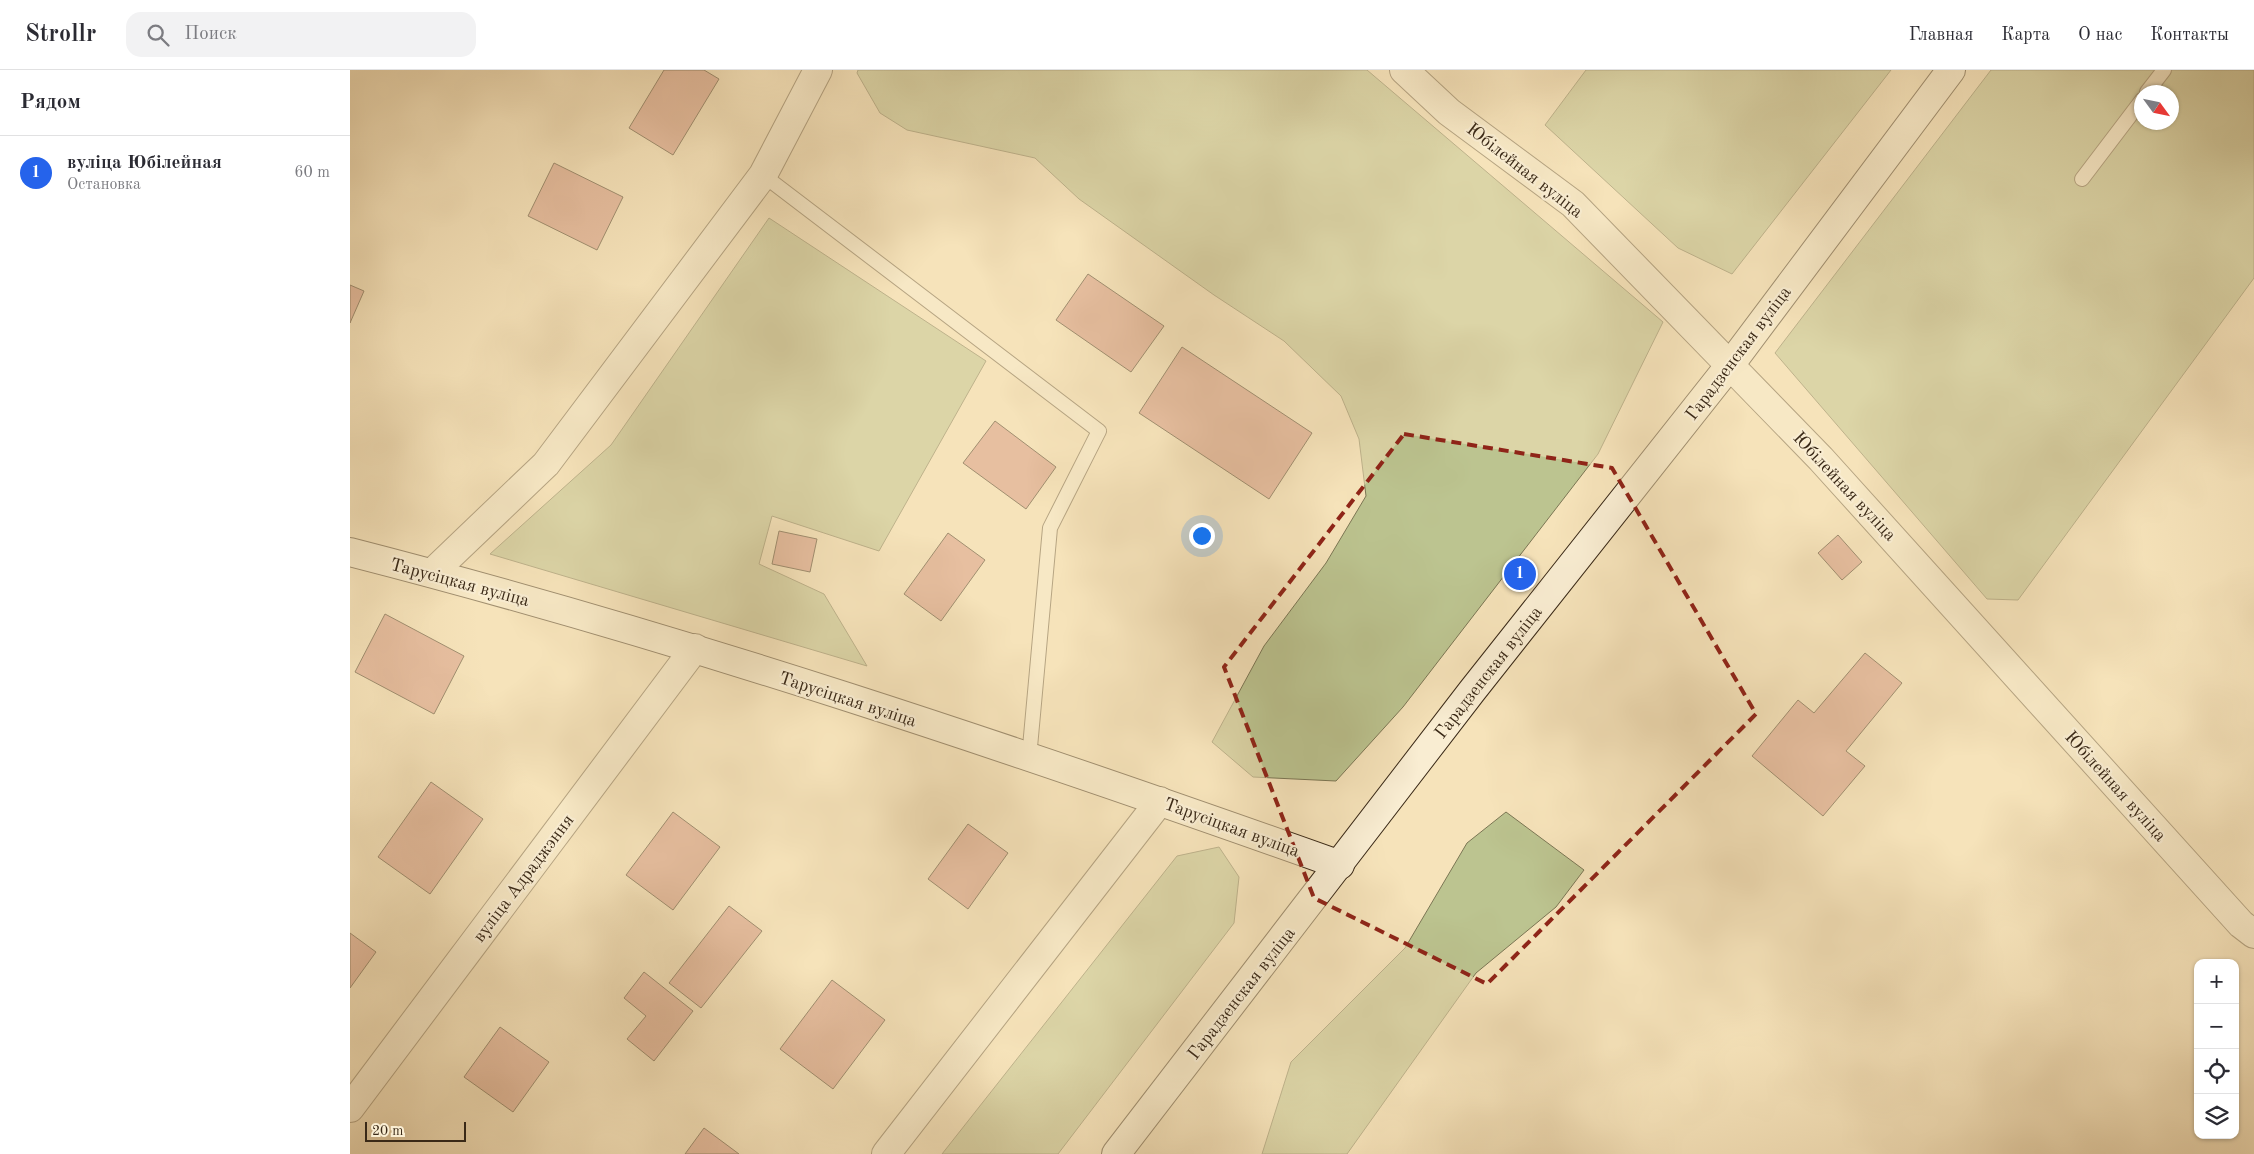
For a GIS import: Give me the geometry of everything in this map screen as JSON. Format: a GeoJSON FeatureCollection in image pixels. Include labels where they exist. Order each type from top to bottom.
{"type":"FeatureCollection","features":[{"type":"Feature","properties":{"kind":"street"},"geometry":{"type":"LineString","coordinates":[[432,573],[546,464],[763,175],[818,70]]}},
{"type":"Feature","properties":{"kind":"street","name":"Юбілейная вуліца"},"geometry":{"type":"LineString","coordinates":[[1404,70],[1449,112],[1573,204],[1821,459],[2241,924],[2254,934]]}},
{"type":"Feature","properties":{"kind":"street","name":"Гарадзенская вуліца"},"geometry":{"type":"LineString","coordinates":[[1116,1154],[1472,691],[1730,365],[1951,70]]}},
{"type":"Feature","properties":{"kind":"street","name":"Тарусіцкая вуліца"},"geometry":{"type":"LineString","coordinates":[[350,552],[432,573],[696,648],[1160,801],[1340,865]]}},
{"type":"Feature","properties":{"kind":"street","name":"вуліца Адраджэння"},"geometry":{"type":"LineString","coordinates":[[350,1108],[696,648]]}},
{"type":"Feature","properties":{"kind":"street"},"geometry":{"type":"LineString","coordinates":[[886,1154],[1160,801]]}},
{"type":"Feature","properties":{"kind":"lane"},"geometry":{"type":"LineString","coordinates":[[2152,85],[2164,70]]}},
{"type":"Feature","properties":{"kind":"lane"},"geometry":{"type":"LineString","coordinates":[[2082,179],[2134,111]]}},
{"type":"Feature","properties":{"kind":"lane"},"geometry":{"type":"LineString","coordinates":[[763,175],[1099,431],[1050,528],[1029,758]]}},
{"type":"Feature","properties":{"kind":"highlighted area"},"geometry":{"type":"Polygon","coordinates":[[[1404,434],[1612,468],[1756,714],[1487,984],[1314,898],[1224,667],[1404,434]]]}},
{"type":"Feature","properties":{"kind":"green space"},"geometry":{"type":"Polygon","coordinates":[[[858,70],[1367,70],[1663,322],[1598,454],[1403,707],[1336,781],[1253,777],[1212,742],[1264,646],[1326,563],[1366,496],[1359,439],[1341,396],[1284,341],[1214,295],[1079,199],[1035,158],[907,130],[880,113],[857,73],[858,70]]]}},
{"type":"Feature","properties":{"kind":"green space"},"geometry":{"type":"Polygon","coordinates":[[[1586,70],[1891,70],[1732,274],[1678,248],[1545,125],[1586,70]]]}},
{"type":"Feature","properties":{"kind":"green space"},"geometry":{"type":"Polygon","coordinates":[[[1991,70],[2254,70],[2254,278],[2018,600],[1987,599],[1775,353],[1991,70]]]}},
{"type":"Feature","properties":{"kind":"green space"},"geometry":{"type":"Polygon","coordinates":[[[769,218],[986,361],[879,551],[772,516],[759,564],[824,594],[867,666],[490,554],[611,445],[769,218]]]}},
{"type":"Feature","properties":{"kind":"green space"},"geometry":{"type":"Polygon","coordinates":[[[1506,812],[1584,870],[1556,907],[1476,973],[1347,1154],[1262,1154],[1291,1062],[1405,948],[1467,843],[1506,812]]]}},
{"type":"Feature","properties":{"kind":"green space"},"geometry":{"type":"Polygon","coordinates":[[[1219,847],[1239,877],[1234,923],[1058,1154],[942,1154],[1177,856],[1219,847]]]}},
{"type":"Feature","properties":{"kind":"building"},"geometry":{"type":"Polygon","coordinates":[[[664,70],[704,70],[719,79],[673,155],[629,128],[664,70]]]}},
{"type":"Feature","properties":{"kind":"building"},"geometry":{"type":"Polygon","coordinates":[[[554,163],[623,197],[597,250],[528,216],[554,163]]]}},
{"type":"Feature","properties":{"kind":"building"},"geometry":{"type":"Polygon","coordinates":[[[1088,274],[1164,326],[1131,372],[1056,320],[1088,274]]]}},
{"type":"Feature","properties":{"kind":"building"},"geometry":{"type":"Polygon","coordinates":[[[350,285],[364,291],[350,323],[350,285]]]}},
{"type":"Feature","properties":{"kind":"building"},"geometry":{"type":"Polygon","coordinates":[[[1182,347],[1312,433],[1269,499],[1139,413],[1182,347]]]}},
{"type":"Feature","properties":{"kind":"building"},"geometry":{"type":"Polygon","coordinates":[[[995,421],[1056,467],[1026,509],[963,463],[995,421]]]}},
{"type":"Feature","properties":{"kind":"building"},"geometry":{"type":"Polygon","coordinates":[[[779,531],[817,539],[810,572],[772,564],[779,531]]]}},
{"type":"Feature","properties":{"kind":"building"},"geometry":{"type":"Polygon","coordinates":[[[948,533],[985,560],[941,621],[904,594],[948,533]]]}},
{"type":"Feature","properties":{"kind":"building"},"geometry":{"type":"Polygon","coordinates":[[[1838,535],[1862,562],[1842,580],[1818,553],[1838,535]]]}},
{"type":"Feature","properties":{"kind":"building"},"geometry":{"type":"Polygon","coordinates":[[[385,614],[464,656],[434,714],[355,672],[385,614]]]}},
{"type":"Feature","properties":{"kind":"building"},"geometry":{"type":"Polygon","coordinates":[[[1865,653],[1902,683],[1846,751],[1865,766],[1823,816],[1752,756],[1798,700],[1814,713],[1865,653]]]}},
{"type":"Feature","properties":{"kind":"building"},"geometry":{"type":"Polygon","coordinates":[[[431,782],[483,819],[430,894],[378,857],[431,782]]]}},
{"type":"Feature","properties":{"kind":"building"},"geometry":{"type":"Polygon","coordinates":[[[673,812],[720,847],[673,910],[626,875],[673,812]]]}},
{"type":"Feature","properties":{"kind":"building"},"geometry":{"type":"Polygon","coordinates":[[[968,824],[1008,853],[968,909],[928,879],[968,824]]]}},
{"type":"Feature","properties":{"kind":"building"},"geometry":{"type":"Polygon","coordinates":[[[729,906],[762,931],[701,1008],[669,983],[729,906]]]}},
{"type":"Feature","properties":{"kind":"building"},"geometry":{"type":"Polygon","coordinates":[[[350,933],[376,952],[350,988],[350,933]]]}},
{"type":"Feature","properties":{"kind":"building"},"geometry":{"type":"Polygon","coordinates":[[[644,972],[693,1011],[654,1061],[627,1039],[646,1016],[624,998],[644,972]]]}},
{"type":"Feature","properties":{"kind":"building"},"geometry":{"type":"Polygon","coordinates":[[[832,980],[885,1020],[833,1089],[780,1049],[832,980]]]}},
{"type":"Feature","properties":{"kind":"building"},"geometry":{"type":"Polygon","coordinates":[[[500,1027],[549,1062],[513,1112],[464,1077],[500,1027]]]}},
{"type":"Feature","properties":{"kind":"building"},"geometry":{"type":"Polygon","coordinates":[[[704,1128],[739,1154],[685,1154],[704,1128]]]}},
{"type":"Feature","properties":{"kind":"place","name":"вуліца Юбілейная"},"geometry":{"type":"Point","coordinates":[1520,574]}}]}
